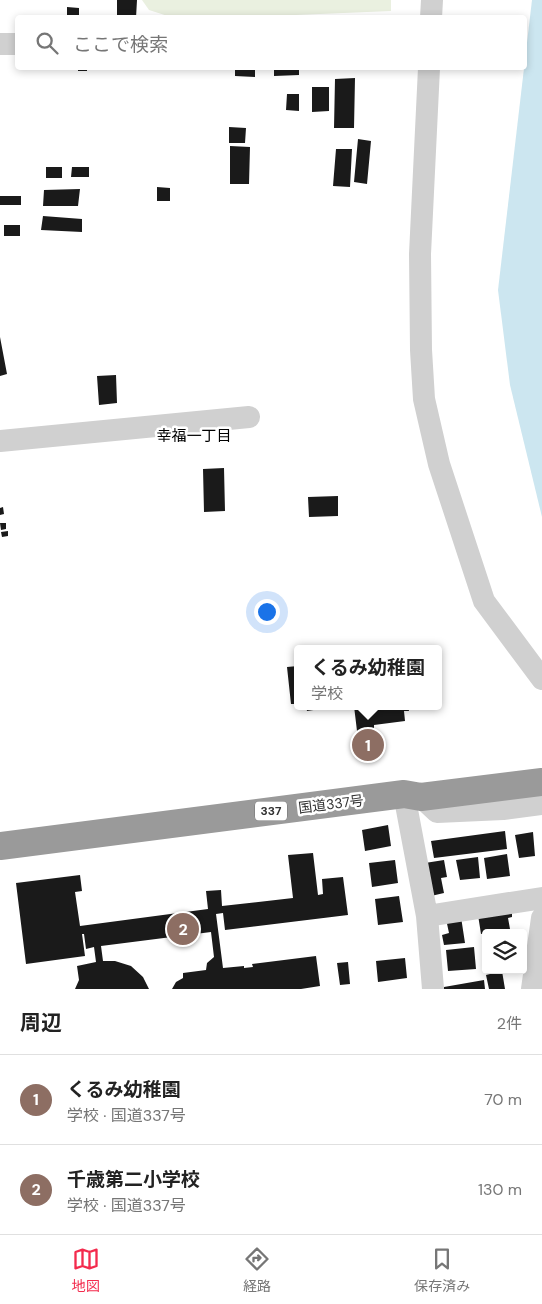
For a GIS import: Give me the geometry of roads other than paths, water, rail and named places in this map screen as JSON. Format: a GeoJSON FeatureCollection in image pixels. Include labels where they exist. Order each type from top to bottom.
{"type":"FeatureCollection","features":[{"type":"Feature","properties":{"kind":"highway","name":"国道337号"},"geometry":{"type":"LineString","coordinates":[[0,846],[542,782]]}},
{"type":"Feature","properties":{"kind":"street"},"geometry":{"type":"LineString","coordinates":[[431,15],[432,0]]}},
{"type":"Feature","properties":{"kind":"street"},"geometry":{"type":"LineString","coordinates":[[0,44],[15,44]]}},
{"type":"Feature","properties":{"kind":"street"},"geometry":{"type":"LineString","coordinates":[[429,70],[420,254],[421,350],[424,399],[439,464],[484,601],[542,679]]}},
{"type":"Feature","properties":{"kind":"street"},"geometry":{"type":"LineString","coordinates":[[0,441],[249,417]]}},
{"type":"Feature","properties":{"kind":"street"},"geometry":{"type":"LineString","coordinates":[[412,796],[437,812],[503,809],[542,804]]}},
{"type":"Feature","properties":{"kind":"street"},"geometry":{"type":"LineString","coordinates":[[412,796],[427,916],[433,989]]}},
{"type":"Feature","properties":{"kind":"street"},"geometry":{"type":"LineString","coordinates":[[427,916],[542,898]]}},
{"type":"Feature","properties":{"kind":"street"},"geometry":{"type":"LineString","coordinates":[[532,989],[542,918]]}},
{"type":"Feature","properties":{"kind":"water"},"geometry":{"type":"Polygon","coordinates":[[[532,0],[542,0],[542,517],[510,385],[498,290],[524,70],[527,70],[527,43],[532,0]]]}},
{"type":"Feature","properties":{"kind":"place","name":"くるみ幼稚園"},"geometry":{"type":"Point","coordinates":[368,745]}},
{"type":"Feature","properties":{"kind":"place","name":"千歳第二小学校"},"geometry":{"type":"Point","coordinates":[183,929]}},
{"type":"Feature","properties":{"kind":"district","name":"幸福一丁目"},"geometry":{"type":"Point","coordinates":[194,436]}}]}
